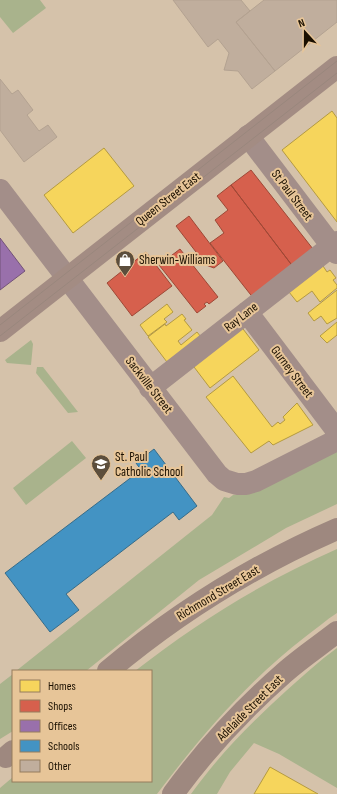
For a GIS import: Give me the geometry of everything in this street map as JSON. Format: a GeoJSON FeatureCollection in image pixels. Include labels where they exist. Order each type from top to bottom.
{"type":"FeatureCollection","features":[{"type":"Feature","properties":{"kind":"highway","name":"Richmond Street East"},"geometry":{"type":"LineString","coordinates":[[109,670],[193,606],[280,556],[337,529]]}},
{"type":"Feature","properties":{"kind":"highway","name":"Adelaide Street East"},"geometry":{"type":"LineString","coordinates":[[173,794],[188,773],[230,725],[284,673],[337,632]]}},
{"type":"Feature","properties":{"kind":"main road","name":"Queen Street East"},"geometry":{"type":"LineString","coordinates":[[0,331],[337,67]]}},
{"type":"Feature","properties":{"kind":"street","name":"St Paul Street"},"geometry":{"type":"LineString","coordinates":[[248,136],[335,247]]}},
{"type":"Feature","properties":{"kind":"street","name":"Sackville Street"},"geometry":{"type":"LineString","coordinates":[[1,195],[67,278],[217,474],[224,480],[246,484],[256,481],[337,440]]}},
{"type":"Feature","properties":{"kind":"street","name":"Ray Lane"},"geometry":{"type":"LineString","coordinates":[[150,388],[247,312],[335,247]]}},
{"type":"Feature","properties":{"kind":"street","name":"Gurney Street"},"geometry":{"type":"LineString","coordinates":[[247,312],[337,432]]}},
{"type":"Feature","properties":{"kind":"green space"},"geometry":{"type":"Polygon","coordinates":[[[0,0],[40,0],[46,8],[13,33],[0,17],[0,0]]]}},
{"type":"Feature","properties":{"kind":"green space"},"geometry":{"type":"Polygon","coordinates":[[[31,340],[33,344],[31,365],[7,363],[5,360],[31,340]]]}},
{"type":"Feature","properties":{"kind":"green space"},"geometry":{"type":"Polygon","coordinates":[[[37,367],[43,367],[78,412],[68,413],[36,373],[37,367]]]}},
{"type":"Feature","properties":{"kind":"green space"},"geometry":{"type":"Polygon","coordinates":[[[72,441],[86,458],[26,505],[13,488],[72,441]]]}},
{"type":"Feature","properties":{"kind":"green space"},"geometry":{"type":"Polygon","coordinates":[[[337,449],[337,504],[286,528],[199,580],[87,670],[17,670],[212,515],[224,497],[229,498],[233,495],[252,493],[337,449]]]}},
{"type":"Feature","properties":{"kind":"green space"},"geometry":{"type":"Polygon","coordinates":[[[337,549],[337,613],[284,654],[244,691],[190,752],[157,794],[0,794],[0,788],[12,778],[12,782],[152,782],[152,670],[136,670],[207,619],[310,561],[337,549]]]}},
{"type":"Feature","properties":{"kind":"green space"},"geometry":{"type":"Polygon","coordinates":[[[337,648],[337,788],[279,754],[254,743],[230,772],[217,794],[191,794],[224,753],[260,715],[317,663],[337,648]]]}},
{"type":"Feature","properties":{"kind":"green space"},"geometry":{"type":"Polygon","coordinates":[[[12,675],[12,732],[0,739],[0,684],[12,675]]]}},
{"type":"Feature","properties":{"kind":"building: Homes"},"geometry":{"type":"Polygon","coordinates":[[[332,111],[337,118],[337,222],[282,150],[332,111]]]}},
{"type":"Feature","properties":{"kind":"building: Homes"},"geometry":{"type":"Polygon","coordinates":[[[104,148],[134,186],[73,233],[44,195],[104,148]]]}},
{"type":"Feature","properties":{"kind":"building: Homes"},"geometry":{"type":"Polygon","coordinates":[[[323,266],[327,272],[330,270],[336,278],[333,280],[337,285],[337,288],[320,302],[312,291],[297,302],[289,292],[323,266]]]}},
{"type":"Feature","properties":{"kind":"building: Homes"},"geometry":{"type":"Polygon","coordinates":[[[337,290],[337,318],[327,324],[321,316],[314,321],[308,313],[337,290]]]}},
{"type":"Feature","properties":{"kind":"building: Homes"},"geometry":{"type":"Polygon","coordinates":[[[167,304],[173,312],[164,319],[167,322],[148,336],[140,325],[167,304]]]}},
{"type":"Feature","properties":{"kind":"building: Homes"},"geometry":{"type":"Polygon","coordinates":[[[182,314],[186,319],[184,320],[192,330],[178,341],[181,345],[197,332],[201,337],[170,366],[148,337],[165,324],[166,326],[182,314]]]}},
{"type":"Feature","properties":{"kind":"building: Homes"},"geometry":{"type":"Polygon","coordinates":[[[337,322],[337,335],[327,343],[320,336],[337,322]]]}},
{"type":"Feature","properties":{"kind":"building: Homes"},"geometry":{"type":"Polygon","coordinates":[[[240,325],[259,350],[210,388],[191,363],[240,325]]]}},
{"type":"Feature","properties":{"kind":"building: Homes"},"geometry":{"type":"Polygon","coordinates":[[[233,376],[272,427],[278,422],[280,424],[285,420],[283,417],[297,403],[313,425],[273,445],[269,441],[251,453],[206,397],[233,376]]]}},
{"type":"Feature","properties":{"kind":"building: Homes"},"geometry":{"type":"Polygon","coordinates":[[[270,767],[318,794],[254,794],[270,767]]]}},
{"type":"Feature","properties":{"kind":"building: Shops"},"geometry":{"type":"Polygon","coordinates":[[[251,170],[313,249],[294,268],[231,185],[251,170]]]}},
{"type":"Feature","properties":{"kind":"building: Shops"},"geometry":{"type":"Polygon","coordinates":[[[231,185],[294,268],[254,299],[210,243],[224,233],[215,220],[228,210],[217,196],[231,185]]]}},
{"type":"Feature","properties":{"kind":"building: Shops"},"geometry":{"type":"Polygon","coordinates":[[[189,216],[223,261],[214,268],[206,265],[176,226],[189,216]]]}},
{"type":"Feature","properties":{"kind":"building: Shops"},"geometry":{"type":"Polygon","coordinates":[[[180,249],[218,297],[209,304],[207,302],[204,304],[206,306],[197,313],[159,265],[180,249]]]}},
{"type":"Feature","properties":{"kind":"building: Shops"},"geometry":{"type":"Polygon","coordinates":[[[146,252],[172,286],[132,316],[107,283],[146,252]]]}},
{"type":"Feature","properties":{"kind":"building: Offices"},"geometry":{"type":"Polygon","coordinates":[[[0,238],[25,271],[0,290],[0,238]]]}},
{"type":"Feature","properties":{"kind":"building: Schools"},"geometry":{"type":"Polygon","coordinates":[[[154,449],[197,506],[179,520],[173,512],[66,594],[79,610],[50,632],[5,573],[141,470],[136,463],[154,449]]]}},
{"type":"Feature","properties":{"kind":"building: Other"},"geometry":{"type":"Polygon","coordinates":[[[173,0],[241,0],[250,11],[236,22],[275,71],[252,89],[238,71],[224,70],[229,53],[218,39],[208,47],[173,0]]]}},
{"type":"Feature","properties":{"kind":"building: Other"},"geometry":{"type":"Polygon","coordinates":[[[264,0],[337,0],[337,22],[275,71],[236,22],[264,0]]]}},
{"type":"Feature","properties":{"kind":"building: Other"},"geometry":{"type":"Polygon","coordinates":[[[0,79],[12,94],[18,90],[33,110],[27,115],[39,131],[48,125],[57,137],[24,162],[0,130],[0,79]]]}},
{"type":"Feature","properties":{"kind":"tram line"},"geometry":{"type":"LineString","coordinates":[[0,325],[337,61]]}},
{"type":"Feature","properties":{"kind":"tram line"},"geometry":{"type":"LineString","coordinates":[[0,336],[337,73]]}},
{"type":"Feature","properties":{"kind":"place","name":"Sherwin-Williams"},"geometry":{"type":"Point","coordinates":[125,277]}},
{"type":"Feature","properties":{"kind":"place","name":"St. Paul Catholic School"},"geometry":{"type":"Point","coordinates":[101,481]}}]}
